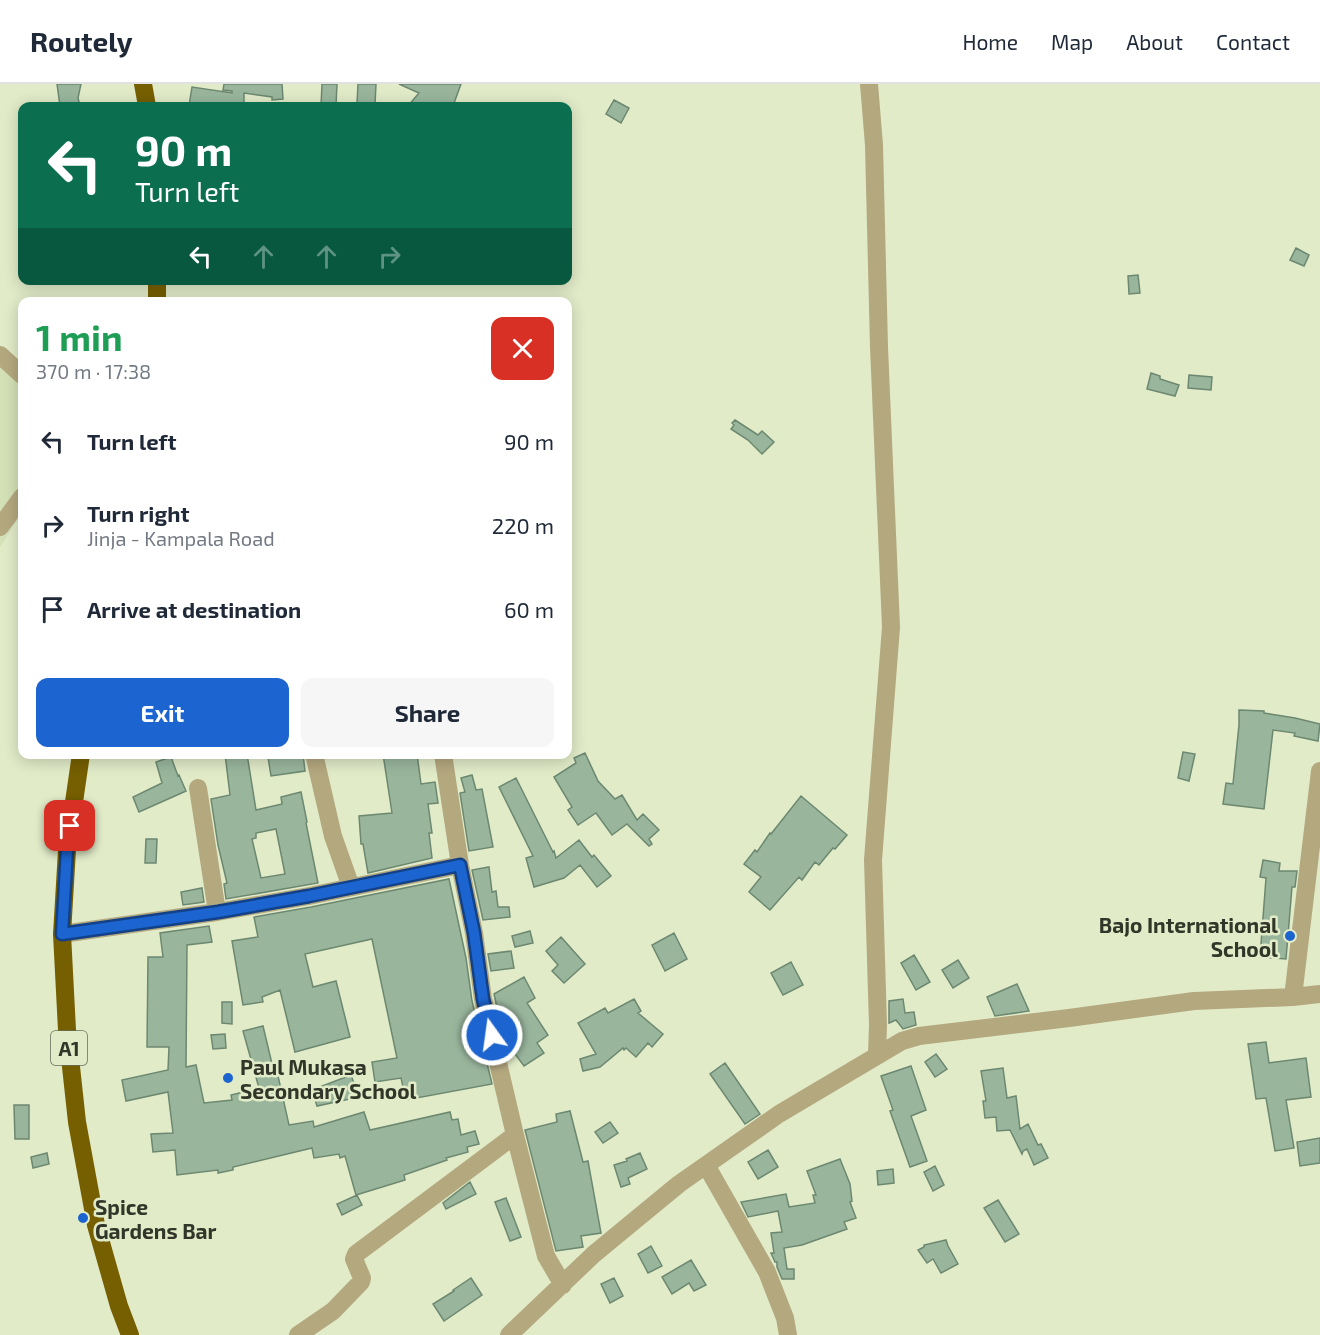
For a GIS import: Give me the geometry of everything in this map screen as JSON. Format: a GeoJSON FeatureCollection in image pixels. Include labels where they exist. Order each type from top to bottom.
{"type":"FeatureCollection","features":[{"type":"Feature","properties":{"kind":"highway"},"geometry":{"type":"LineString","coordinates":[[143,84],[146,102]]}},
{"type":"Feature","properties":{"kind":"highway","name":"A1"},"geometry":{"type":"LineString","coordinates":[[80,759],[67,850],[62,934],[67,1030],[77,1122],[96,1225],[119,1306],[130,1335]]}},
{"type":"Feature","properties":{"kind":"street"},"geometry":{"type":"LineString","coordinates":[[869,84],[874,145],[891,627],[873,860],[877,1055]]}},
{"type":"Feature","properties":{"kind":"street"},"geometry":{"type":"LineString","coordinates":[[0,355],[18,371]]}},
{"type":"Feature","properties":{"kind":"street"},"geometry":{"type":"LineString","coordinates":[[0,528],[18,503]]}},
{"type":"Feature","properties":{"kind":"street"},"geometry":{"type":"LineString","coordinates":[[315,759],[333,836],[351,887]]}},
{"type":"Feature","properties":{"kind":"street"},"geometry":{"type":"LineString","coordinates":[[444,759],[483,999],[546,1256],[563,1285]]}},
{"type":"Feature","properties":{"kind":"street"},"geometry":{"type":"LineString","coordinates":[[1293,997],[1320,771]]}},
{"type":"Feature","properties":{"kind":"street"},"geometry":{"type":"LineString","coordinates":[[198,788],[218,912]]}},
{"type":"Feature","properties":{"kind":"street"},"geometry":{"type":"LineString","coordinates":[[62,934],[218,912],[460,865]]}},
{"type":"Feature","properties":{"kind":"street"},"geometry":{"type":"LineString","coordinates":[[509,1335],[594,1254],[679,1184],[779,1114],[902,1041],[919,1036],[1194,1001],[1320,994]]}},
{"type":"Feature","properties":{"kind":"street"},"geometry":{"type":"LineString","coordinates":[[298,1335],[333,1311],[362,1282],[354,1259],[356,1254],[515,1135]]}},
{"type":"Feature","properties":{"kind":"street"},"geometry":{"type":"LineString","coordinates":[[706,1165],[767,1272],[788,1335]]}},
{"type":"Feature","properties":{"kind":"shaded area"},"geometry":{"type":"Polygon","coordinates":[[[0,348],[18,364],[18,519],[0,547],[0,348]]]}},
{"type":"Feature","properties":{"kind":"building"},"geometry":{"type":"Polygon","coordinates":[[[57,84],[81,84],[79,102],[59,102],[57,84]]]}},
{"type":"Feature","properties":{"kind":"building"},"geometry":{"type":"Polygon","coordinates":[[[224,84],[282,84],[283,99],[272,100],[272,97],[244,93],[244,102],[190,102],[192,87],[232,93],[232,91],[223,90],[224,84]]]}},
{"type":"Feature","properties":{"kind":"building"},"geometry":{"type":"Polygon","coordinates":[[[322,84],[337,84],[336,102],[321,102],[322,84]]]}},
{"type":"Feature","properties":{"kind":"building"},"geometry":{"type":"Polygon","coordinates":[[[358,84],[376,84],[375,102],[357,102],[358,84]]]}},
{"type":"Feature","properties":{"kind":"building"},"geometry":{"type":"Polygon","coordinates":[[[399,84],[461,84],[454,102],[411,102],[419,93],[399,84]]]}},
{"type":"Feature","properties":{"kind":"building"},"geometry":{"type":"Polygon","coordinates":[[[614,100],[629,108],[621,123],[606,114],[614,100]]]}},
{"type":"Feature","properties":{"kind":"building"},"geometry":{"type":"Polygon","coordinates":[[[1296,248],[1309,255],[1304,266],[1290,260],[1296,248]]]}},
{"type":"Feature","properties":{"kind":"building"},"geometry":{"type":"Polygon","coordinates":[[[1138,275],[1140,293],[1129,294],[1128,276],[1138,275]]]}},
{"type":"Feature","properties":{"kind":"building"},"geometry":{"type":"Polygon","coordinates":[[[1151,373],[1160,376],[1160,379],[1179,385],[1175,396],[1147,389],[1151,373]]]}},
{"type":"Feature","properties":{"kind":"building"},"geometry":{"type":"Polygon","coordinates":[[[1189,375],[1212,377],[1211,390],[1188,388],[1189,375]]]}},
{"type":"Feature","properties":{"kind":"building"},"geometry":{"type":"Polygon","coordinates":[[[735,420],[758,435],[762,431],[774,442],[762,454],[748,440],[731,429],[735,420]]]}},
{"type":"Feature","properties":{"kind":"building"},"geometry":{"type":"Polygon","coordinates":[[[1239,710],[1264,711],[1264,713],[1320,724],[1318,741],[1294,736],[1295,733],[1273,730],[1264,809],[1223,804],[1226,783],[1233,784],[1239,710]]]}},
{"type":"Feature","properties":{"kind":"building"},"geometry":{"type":"Polygon","coordinates":[[[1183,752],[1195,754],[1189,781],[1178,778],[1183,752]]]}},
{"type":"Feature","properties":{"kind":"building"},"geometry":{"type":"Polygon","coordinates":[[[585,753],[598,781],[615,799],[622,795],[637,820],[643,814],[659,830],[649,839],[652,844],[649,846],[627,824],[612,835],[596,813],[578,825],[568,810],[572,807],[554,777],[576,763],[574,758],[585,753]]]}},
{"type":"Feature","properties":{"kind":"building"},"geometry":{"type":"Polygon","coordinates":[[[172,759],[186,791],[139,812],[133,797],[162,783],[156,762],[172,759]]]}},
{"type":"Feature","properties":{"kind":"building"},"geometry":{"type":"Polygon","coordinates":[[[226,759],[248,759],[256,810],[282,804],[281,797],[301,792],[318,883],[226,899],[224,884],[227,883],[211,799],[230,795],[226,759]],[[276,829],[256,833],[256,838],[252,839],[261,878],[285,874],[276,829]]]}},
{"type":"Feature","properties":{"kind":"building"},"geometry":{"type":"Polygon","coordinates":[[[268,759],[304,759],[305,771],[271,776],[268,759]]]}},
{"type":"Feature","properties":{"kind":"building"},"geometry":{"type":"Polygon","coordinates":[[[384,759],[418,759],[421,784],[435,782],[438,803],[428,804],[432,833],[429,833],[432,858],[368,873],[363,844],[361,844],[359,816],[392,813],[384,759]]]}},
{"type":"Feature","properties":{"kind":"building"},"geometry":{"type":"Polygon","coordinates":[[[472,775],[476,790],[482,789],[493,847],[469,851],[460,793],[465,792],[461,778],[472,775]]]}},
{"type":"Feature","properties":{"kind":"building"},"geometry":{"type":"Polygon","coordinates":[[[516,778],[556,858],[579,840],[611,876],[597,887],[580,865],[564,878],[534,887],[526,858],[533,856],[499,787],[516,778]]]}},
{"type":"Feature","properties":{"kind":"building"},"geometry":{"type":"Polygon","coordinates":[[[801,796],[847,835],[819,865],[815,862],[802,880],[799,877],[770,910],[749,892],[761,877],[744,864],[755,850],[757,852],[801,796]]]}},
{"type":"Feature","properties":{"kind":"building"},"geometry":{"type":"Polygon","coordinates":[[[146,839],[157,839],[156,863],[145,863],[146,839]]]}},
{"type":"Feature","properties":{"kind":"building"},"geometry":{"type":"Polygon","coordinates":[[[1263,860],[1280,863],[1279,871],[1297,871],[1295,887],[1292,887],[1286,959],[1260,957],[1266,878],[1260,877],[1263,860]]]}},
{"type":"Feature","properties":{"kind":"building"},"geometry":{"type":"Polygon","coordinates":[[[489,867],[492,892],[496,891],[498,907],[509,907],[510,917],[483,920],[472,870],[489,867]]]}},
{"type":"Feature","properties":{"kind":"building"},"geometry":{"type":"Polygon","coordinates":[[[449,879],[466,958],[472,1001],[492,1084],[406,1100],[401,1078],[375,1082],[372,1062],[397,1058],[372,939],[305,954],[313,987],[336,981],[350,1037],[295,1052],[280,990],[262,997],[263,1002],[243,1005],[232,941],[258,937],[254,917],[449,879]]]}},
{"type":"Feature","properties":{"kind":"building"},"geometry":{"type":"Polygon","coordinates":[[[202,888],[204,902],[183,905],[181,892],[202,888]]]}},
{"type":"Feature","properties":{"kind":"building"},"geometry":{"type":"Polygon","coordinates":[[[209,926],[212,942],[187,945],[186,1067],[196,1065],[204,1103],[232,1100],[231,1095],[259,1088],[243,1031],[263,1026],[273,1068],[276,1067],[289,1125],[313,1121],[314,1127],[364,1112],[370,1130],[450,1112],[452,1120],[458,1119],[461,1135],[475,1131],[479,1144],[467,1147],[468,1152],[404,1175],[405,1180],[356,1195],[345,1156],[340,1158],[339,1154],[314,1158],[312,1148],[233,1167],[233,1170],[218,1173],[218,1170],[177,1175],[175,1150],[153,1152],[151,1134],[173,1133],[168,1092],[126,1101],[122,1080],[168,1070],[169,1047],[147,1047],[148,957],[163,957],[160,933],[209,926]]]}},
{"type":"Feature","properties":{"kind":"building"},"geometry":{"type":"Polygon","coordinates":[[[530,931],[533,943],[515,947],[512,936],[530,931]]]}},
{"type":"Feature","properties":{"kind":"building"},"geometry":{"type":"Polygon","coordinates":[[[674,933],[687,959],[665,971],[652,945],[674,933]]]}},
{"type":"Feature","properties":{"kind":"building"},"geometry":{"type":"Polygon","coordinates":[[[561,937],[585,964],[564,983],[552,971],[558,965],[546,951],[561,937]]]}},
{"type":"Feature","properties":{"kind":"building"},"geometry":{"type":"Polygon","coordinates":[[[511,951],[514,968],[491,971],[488,954],[511,951]]]}},
{"type":"Feature","properties":{"kind":"building"},"geometry":{"type":"Polygon","coordinates":[[[914,955],[930,982],[916,990],[901,963],[914,955]]]}},
{"type":"Feature","properties":{"kind":"building"},"geometry":{"type":"Polygon","coordinates":[[[958,960],[969,978],[953,988],[942,970],[958,960]]]}},
{"type":"Feature","properties":{"kind":"building"},"geometry":{"type":"Polygon","coordinates":[[[791,962],[803,985],[783,995],[771,973],[791,962]]]}},
{"type":"Feature","properties":{"kind":"building"},"geometry":{"type":"Polygon","coordinates":[[[524,977],[535,998],[527,1003],[548,1035],[537,1043],[544,1053],[524,1066],[504,1039],[494,994],[524,977]]]}},
{"type":"Feature","properties":{"kind":"building"},"geometry":{"type":"Polygon","coordinates":[[[1017,984],[1029,1011],[995,1016],[987,997],[1017,984]]]}},
{"type":"Feature","properties":{"kind":"building"},"geometry":{"type":"Polygon","coordinates":[[[634,999],[641,1011],[638,1013],[663,1034],[652,1047],[648,1043],[636,1057],[623,1048],[600,1067],[583,1071],[580,1059],[596,1054],[578,1023],[605,1008],[608,1013],[634,999]]]}},
{"type":"Feature","properties":{"kind":"building"},"geometry":{"type":"Polygon","coordinates":[[[903,999],[905,1013],[914,1012],[916,1025],[903,1029],[896,1020],[889,1023],[889,1001],[903,999]]]}},
{"type":"Feature","properties":{"kind":"building"},"geometry":{"type":"Polygon","coordinates":[[[222,1002],[232,1002],[232,1024],[222,1023],[222,1002]]]}},
{"type":"Feature","properties":{"kind":"building"},"geometry":{"type":"Polygon","coordinates":[[[225,1034],[226,1048],[213,1049],[211,1035],[225,1034]]]}},
{"type":"Feature","properties":{"kind":"building"},"geometry":{"type":"Polygon","coordinates":[[[1266,1042],[1269,1063],[1306,1058],[1311,1097],[1286,1100],[1294,1148],[1275,1151],[1266,1098],[1256,1099],[1248,1044],[1266,1042]]]}},
{"type":"Feature","properties":{"kind":"building"},"geometry":{"type":"Polygon","coordinates":[[[936,1054],[947,1069],[935,1077],[925,1062],[936,1054]]]}},
{"type":"Feature","properties":{"kind":"building"},"geometry":{"type":"Polygon","coordinates":[[[725,1063],[760,1114],[745,1124],[710,1074],[725,1063]]]}},
{"type":"Feature","properties":{"kind":"building"},"geometry":{"type":"Polygon","coordinates":[[[911,1066],[926,1110],[911,1116],[927,1161],[910,1167],[890,1111],[893,1110],[881,1076],[911,1066]]]}},
{"type":"Feature","properties":{"kind":"building"},"geometry":{"type":"Polygon","coordinates":[[[1003,1068],[1007,1098],[1016,1096],[1020,1129],[1028,1124],[1038,1145],[1041,1144],[1048,1158],[1034,1165],[1027,1149],[1022,1154],[1010,1130],[997,1131],[996,1117],[985,1118],[983,1101],[986,1101],[981,1071],[1003,1068]]]}},
{"type":"Feature","properties":{"kind":"building"},"geometry":{"type":"Polygon","coordinates":[[[351,1075],[359,1097],[317,1106],[312,1090],[351,1075]]]}},
{"type":"Feature","properties":{"kind":"building"},"geometry":{"type":"Polygon","coordinates":[[[14,1105],[29,1105],[29,1139],[15,1139],[14,1105]]]}},
{"type":"Feature","properties":{"kind":"building"},"geometry":{"type":"Polygon","coordinates":[[[570,1111],[583,1162],[588,1161],[601,1233],[581,1236],[583,1247],[556,1251],[525,1130],[557,1122],[556,1114],[570,1111]]]}},
{"type":"Feature","properties":{"kind":"building"},"geometry":{"type":"Polygon","coordinates":[[[610,1122],[618,1133],[603,1143],[595,1132],[610,1122]]]}},
{"type":"Feature","properties":{"kind":"building"},"geometry":{"type":"Polygon","coordinates":[[[1320,1138],[1320,1163],[1300,1166],[1297,1142],[1320,1138]]]}},
{"type":"Feature","properties":{"kind":"building"},"geometry":{"type":"Polygon","coordinates":[[[768,1150],[778,1167],[758,1179],[748,1162],[768,1150]]]}},
{"type":"Feature","properties":{"kind":"building"},"geometry":{"type":"Polygon","coordinates":[[[47,1153],[49,1164],[33,1168],[31,1157],[47,1153]]]}},
{"type":"Feature","properties":{"kind":"building"},"geometry":{"type":"Polygon","coordinates":[[[640,1153],[647,1169],[628,1178],[630,1184],[621,1187],[614,1165],[627,1161],[626,1159],[640,1153]]]}},
{"type":"Feature","properties":{"kind":"building"},"geometry":{"type":"Polygon","coordinates":[[[840,1159],[850,1184],[852,1201],[850,1202],[856,1218],[844,1222],[847,1229],[802,1245],[784,1248],[787,1269],[794,1269],[794,1279],[782,1279],[777,1262],[771,1253],[774,1253],[771,1233],[782,1232],[778,1211],[748,1217],[741,1202],[786,1194],[789,1207],[815,1203],[813,1195],[816,1195],[807,1171],[840,1159]]]}},
{"type":"Feature","properties":{"kind":"building"},"geometry":{"type":"Polygon","coordinates":[[[935,1166],[944,1185],[933,1191],[924,1172],[935,1166]]]}},
{"type":"Feature","properties":{"kind":"building"},"geometry":{"type":"Polygon","coordinates":[[[893,1169],[894,1183],[878,1185],[877,1171],[893,1169]]]}},
{"type":"Feature","properties":{"kind":"building"},"geometry":{"type":"Polygon","coordinates":[[[470,1182],[476,1194],[446,1209],[443,1203],[470,1182]]]}},
{"type":"Feature","properties":{"kind":"building"},"geometry":{"type":"Polygon","coordinates":[[[357,1195],[362,1205],[342,1215],[337,1204],[357,1195]]]}},
{"type":"Feature","properties":{"kind":"building"},"geometry":{"type":"Polygon","coordinates":[[[506,1198],[521,1237],[510,1241],[495,1202],[506,1198]]]}},
{"type":"Feature","properties":{"kind":"building"},"geometry":{"type":"Polygon","coordinates":[[[998,1200],[1019,1234],[1005,1242],[984,1208],[998,1200]]]}},
{"type":"Feature","properties":{"kind":"building"},"geometry":{"type":"Polygon","coordinates":[[[946,1240],[958,1264],[941,1273],[933,1259],[927,1263],[918,1250],[924,1245],[946,1240]]]}},
{"type":"Feature","properties":{"kind":"building"},"geometry":{"type":"Polygon","coordinates":[[[651,1246],[662,1266],[648,1273],[638,1254],[651,1246]]]}},
{"type":"Feature","properties":{"kind":"building"},"geometry":{"type":"Polygon","coordinates":[[[691,1260],[706,1285],[694,1291],[689,1283],[672,1294],[662,1277],[691,1260]]]}},
{"type":"Feature","properties":{"kind":"building"},"geometry":{"type":"Polygon","coordinates":[[[471,1278],[482,1295],[444,1321],[433,1304],[471,1278]]]}},
{"type":"Feature","properties":{"kind":"building"},"geometry":{"type":"Polygon","coordinates":[[[614,1278],[623,1296],[610,1303],[601,1284],[614,1278]]]}},
{"type":"Feature","properties":{"kind":"place","name":"Bajo International School"},"geometry":{"type":"Point","coordinates":[1290,936]}},
{"type":"Feature","properties":{"kind":"place","name":"Paul Mukasa Secondary School"},"geometry":{"type":"Point","coordinates":[228,1078]}},
{"type":"Feature","properties":{"kind":"place","name":"Spice Gardens Bar"},"geometry":{"type":"Point","coordinates":[83,1218]}},
{"type":"Feature","properties":{"kind":"route"},"geometry":{"type":"LineString","coordinates":[[70,826],[62,934],[218,912],[460,865],[474,933],[483,999],[492,1035]]}}]}
